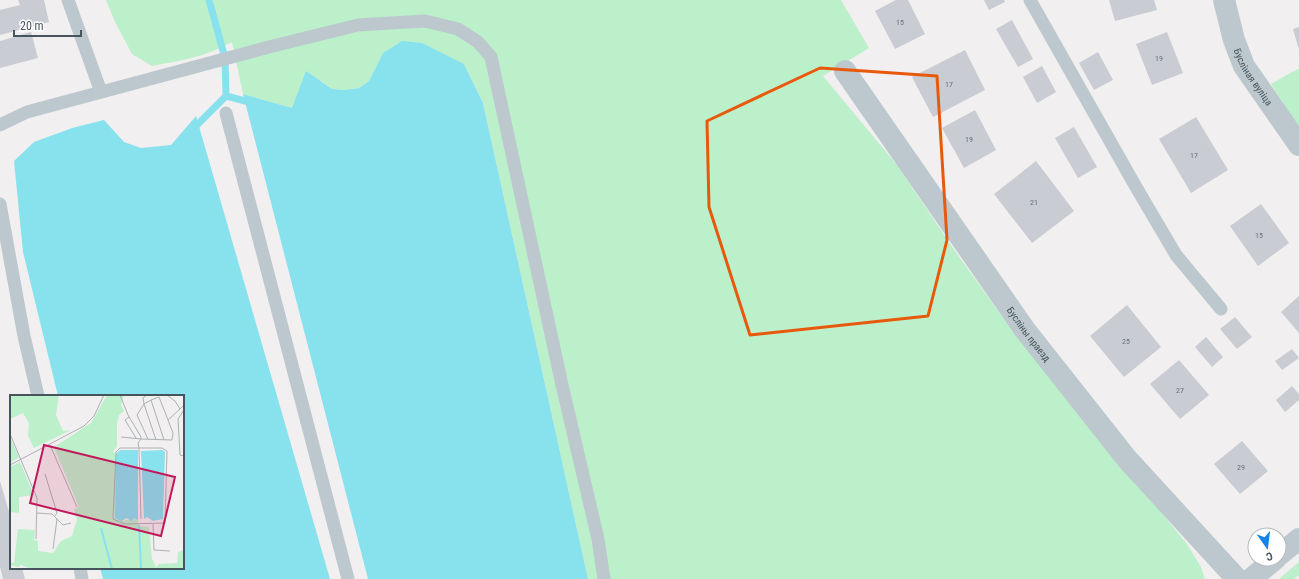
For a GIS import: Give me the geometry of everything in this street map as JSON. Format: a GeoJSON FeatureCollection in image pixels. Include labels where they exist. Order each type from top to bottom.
{"type":"FeatureCollection","features":[{"type":"Feature","properties":{"kind":"street","name":"Бусліная вуліца"},"geometry":{"type":"LineString","coordinates":[[1224,0],[1234,40],[1244,66],[1299,145]]}},
{"type":"Feature","properties":{"kind":"street","name":"Бусліны праезд"},"geometry":{"type":"LineString","coordinates":[[845,71],[1025,330],[1127,459],[1237,579]]}},
{"type":"Feature","properties":{"kind":"street"},"geometry":{"type":"LineString","coordinates":[[1287,549],[1299,539]]}},
{"type":"Feature","properties":{"kind":"street"},"geometry":{"type":"LineString","coordinates":[[1251,579],[1265,567]]}},
{"type":"Feature","properties":{"kind":"lane"},"geometry":{"type":"LineString","coordinates":[[68,0],[101,92]]}},
{"type":"Feature","properties":{"kind":"lane"},"geometry":{"type":"LineString","coordinates":[[1030,0],[1176,255],[1221,308]]}},
{"type":"Feature","properties":{"kind":"lane"},"geometry":{"type":"LineString","coordinates":[[0,125],[28,112],[358,25],[424,21],[458,29],[478,42],[491,58],[562,385],[598,539],[604,579]]}},
{"type":"Feature","properties":{"kind":"lane"},"geometry":{"type":"LineString","coordinates":[[226,113],[348,579]]}},
{"type":"Feature","properties":{"kind":"lane"},"geometry":{"type":"LineString","coordinates":[[0,204],[24,336],[38,395]]}},
{"type":"Feature","properties":{"kind":"lane"},"geometry":{"type":"LineString","coordinates":[[80,569],[82,579]]}},
{"type":"Feature","properties":{"kind":"highlighted area"},"geometry":{"type":"Polygon","coordinates":[[[820,68],[937,76],[947,240],[928,316],[750,335],[709,207],[707,121],[820,68]]]}},
{"type":"Feature","properties":{"kind":"green space"},"geometry":{"type":"Polygon","coordinates":[[[106,0],[841,0],[869,48],[823,76],[897,165],[957,254],[1012,330],[1187,544],[1201,567],[1205,579],[588,579],[483,103],[464,64],[383,53],[369,81],[359,88],[345,90],[332,89],[321,81],[292,108],[243,94],[232,42],[204,54],[152,66],[132,54],[115,22],[106,0]]]}},
{"type":"Feature","properties":{"kind":"green space"},"geometry":{"type":"Polygon","coordinates":[[[1299,69],[1299,128],[1271,84],[1299,69]]]}},
{"type":"Feature","properties":{"kind":"green space"},"geometry":{"type":"Polygon","coordinates":[[[1299,562],[1299,575],[1294,579],[1279,579],[1299,562]]]}},
{"type":"Feature","properties":{"kind":"water"},"geometry":{"type":"Polygon","coordinates":[[[402,41],[422,43],[464,64],[483,103],[588,579],[368,579],[243,94],[292,108],[306,71],[332,89],[345,90],[359,88],[369,81],[383,53],[402,41]]]}},
{"type":"Feature","properties":{"kind":"water"},"geometry":{"type":"Polygon","coordinates":[[[196,116],[330,579],[103,579],[100,569],[184,569],[184,395],[58,395],[23,252],[14,161],[34,142],[72,128],[104,120],[124,142],[141,148],[171,145],[196,116]]]}},
{"type":"Feature","properties":{"kind":"building"},"geometry":{"type":"Polygon","coordinates":[[[18,0],[44,0],[49,22],[0,35],[0,10],[20,5],[18,0]]]}},
{"type":"Feature","properties":{"kind":"building"},"geometry":{"type":"Polygon","coordinates":[[[896,0],[908,0],[925,34],[895,49],[875,11],[896,0]]]}},
{"type":"Feature","properties":{"kind":"building"},"geometry":{"type":"Polygon","coordinates":[[[984,0],[1004,0],[1005,2],[989,10],[984,0]]]}},
{"type":"Feature","properties":{"kind":"building"},"geometry":{"type":"Polygon","coordinates":[[[1109,0],[1154,0],[1157,10],[1115,21],[1109,0]]]}},
{"type":"Feature","properties":{"kind":"building"},"geometry":{"type":"Polygon","coordinates":[[[1012,20],[1033,59],[1018,67],[996,29],[1012,20]]]}},
{"type":"Feature","properties":{"kind":"building"},"geometry":{"type":"Polygon","coordinates":[[[1299,27],[1299,50],[1293,29],[1299,27]]]}},
{"type":"Feature","properties":{"kind":"building"},"geometry":{"type":"Polygon","coordinates":[[[31,32],[38,58],[0,68],[0,41],[31,32]]]}},
{"type":"Feature","properties":{"kind":"building"},"geometry":{"type":"Polygon","coordinates":[[[1167,32],[1183,73],[1152,85],[1136,44],[1167,32]]]}},
{"type":"Feature","properties":{"kind":"building"},"geometry":{"type":"Polygon","coordinates":[[[965,50],[985,90],[933,117],[912,77],[965,50]]]}},
{"type":"Feature","properties":{"kind":"building"},"geometry":{"type":"Polygon","coordinates":[[[1098,52],[1113,80],[1094,90],[1079,63],[1098,52]]]}},
{"type":"Feature","properties":{"kind":"building"},"geometry":{"type":"Polygon","coordinates":[[[1042,66],[1056,92],[1037,103],[1023,77],[1042,66]]]}},
{"type":"Feature","properties":{"kind":"building"},"geometry":{"type":"Polygon","coordinates":[[[975,110],[996,150],[964,168],[942,128],[975,110]]]}},
{"type":"Feature","properties":{"kind":"building"},"geometry":{"type":"Polygon","coordinates":[[[1196,117],[1228,170],[1191,193],[1159,139],[1196,117]]]}},
{"type":"Feature","properties":{"kind":"building"},"geometry":{"type":"Polygon","coordinates":[[[1074,127],[1097,167],[1078,178],[1055,138],[1074,127]]]}},
{"type":"Feature","properties":{"kind":"building"},"geometry":{"type":"Polygon","coordinates":[[[1036,161],[1074,211],[1032,243],[994,194],[1036,161]]]}},
{"type":"Feature","properties":{"kind":"building"},"geometry":{"type":"Polygon","coordinates":[[[1261,204],[1289,243],[1258,266],[1230,226],[1261,204]]]}},
{"type":"Feature","properties":{"kind":"building"},"geometry":{"type":"Polygon","coordinates":[[[1299,296],[1299,333],[1281,312],[1299,296]]]}},
{"type":"Feature","properties":{"kind":"building"},"geometry":{"type":"Polygon","coordinates":[[[1127,305],[1161,347],[1124,377],[1090,336],[1127,305]]]}},
{"type":"Feature","properties":{"kind":"building"},"geometry":{"type":"Polygon","coordinates":[[[1235,317],[1252,337],[1237,349],[1220,329],[1235,317]]]}},
{"type":"Feature","properties":{"kind":"building"},"geometry":{"type":"Polygon","coordinates":[[[1206,337],[1223,357],[1212,367],[1195,347],[1206,337]]]}},
{"type":"Feature","properties":{"kind":"building"},"geometry":{"type":"Polygon","coordinates":[[[1292,349],[1299,358],[1282,370],[1275,361],[1292,349]]]}},
{"type":"Feature","properties":{"kind":"building"},"geometry":{"type":"Polygon","coordinates":[[[1179,360],[1209,395],[1180,419],[1150,384],[1179,360]]]}},
{"type":"Feature","properties":{"kind":"building"},"geometry":{"type":"Polygon","coordinates":[[[1292,386],[1299,394],[1299,400],[1285,412],[1276,400],[1292,386]]]}},
{"type":"Feature","properties":{"kind":"building"},"geometry":{"type":"Polygon","coordinates":[[[1242,441],[1268,471],[1240,494],[1214,464],[1242,441]]]}},
{"type":"Feature","properties":{"kind":"building"},"geometry":{"type":"Polygon","coordinates":[[[0,481],[10,516],[10,569],[22,569],[25,579],[3,579],[0,567],[0,481]]]}},
{"type":"Feature","properties":{"kind":"waterway"},"geometry":{"type":"LineString","coordinates":[[192,130],[226,96],[225,58],[209,0]]}},
{"type":"Feature","properties":{"kind":"waterway"},"geometry":{"type":"LineString","coordinates":[[226,96],[253,103]]}}]}
